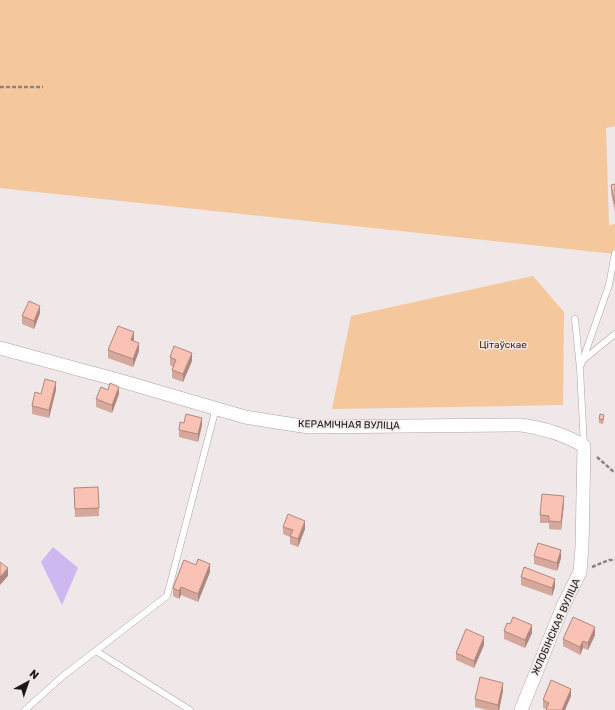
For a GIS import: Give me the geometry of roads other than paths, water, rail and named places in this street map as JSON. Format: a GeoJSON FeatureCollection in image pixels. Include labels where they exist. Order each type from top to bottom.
{"type":"FeatureCollection","features":[{"type":"Feature","properties":{"kind":"street","name":"КЕРАМІЧНАЯ ВУЛІЦА"},"geometry":{"type":"LineString","coordinates":[[0,348],[245,417],[309,427],[521,425],[559,434],[584,446]]}},
{"type":"Feature","properties":{"kind":"street","name":"ЖЛОБІНСКАЯ ВУЛІЦА"},"geometry":{"type":"LineString","coordinates":[[521,710],[564,606],[580,572],[582,547],[584,446]]}},
{"type":"Feature","properties":{"kind":"lane"},"geometry":{"type":"LineString","coordinates":[[580,369],[609,285],[615,253]]}},
{"type":"Feature","properties":{"kind":"lane"},"geometry":{"type":"LineString","coordinates":[[575,319],[580,369],[584,446]]}},
{"type":"Feature","properties":{"kind":"lane"},"geometry":{"type":"LineString","coordinates":[[583,360],[615,334]]}},
{"type":"Feature","properties":{"kind":"lane"},"geometry":{"type":"LineString","coordinates":[[25,710],[63,676],[167,596],[216,408]]}},
{"type":"Feature","properties":{"kind":"lane"},"geometry":{"type":"LineString","coordinates":[[96,651],[190,710]]}},
{"type":"Feature","properties":{"kind":"park label","name":"Цітаўскае"},"geometry":{"type":"Point","coordinates":[503,345]}}]}
